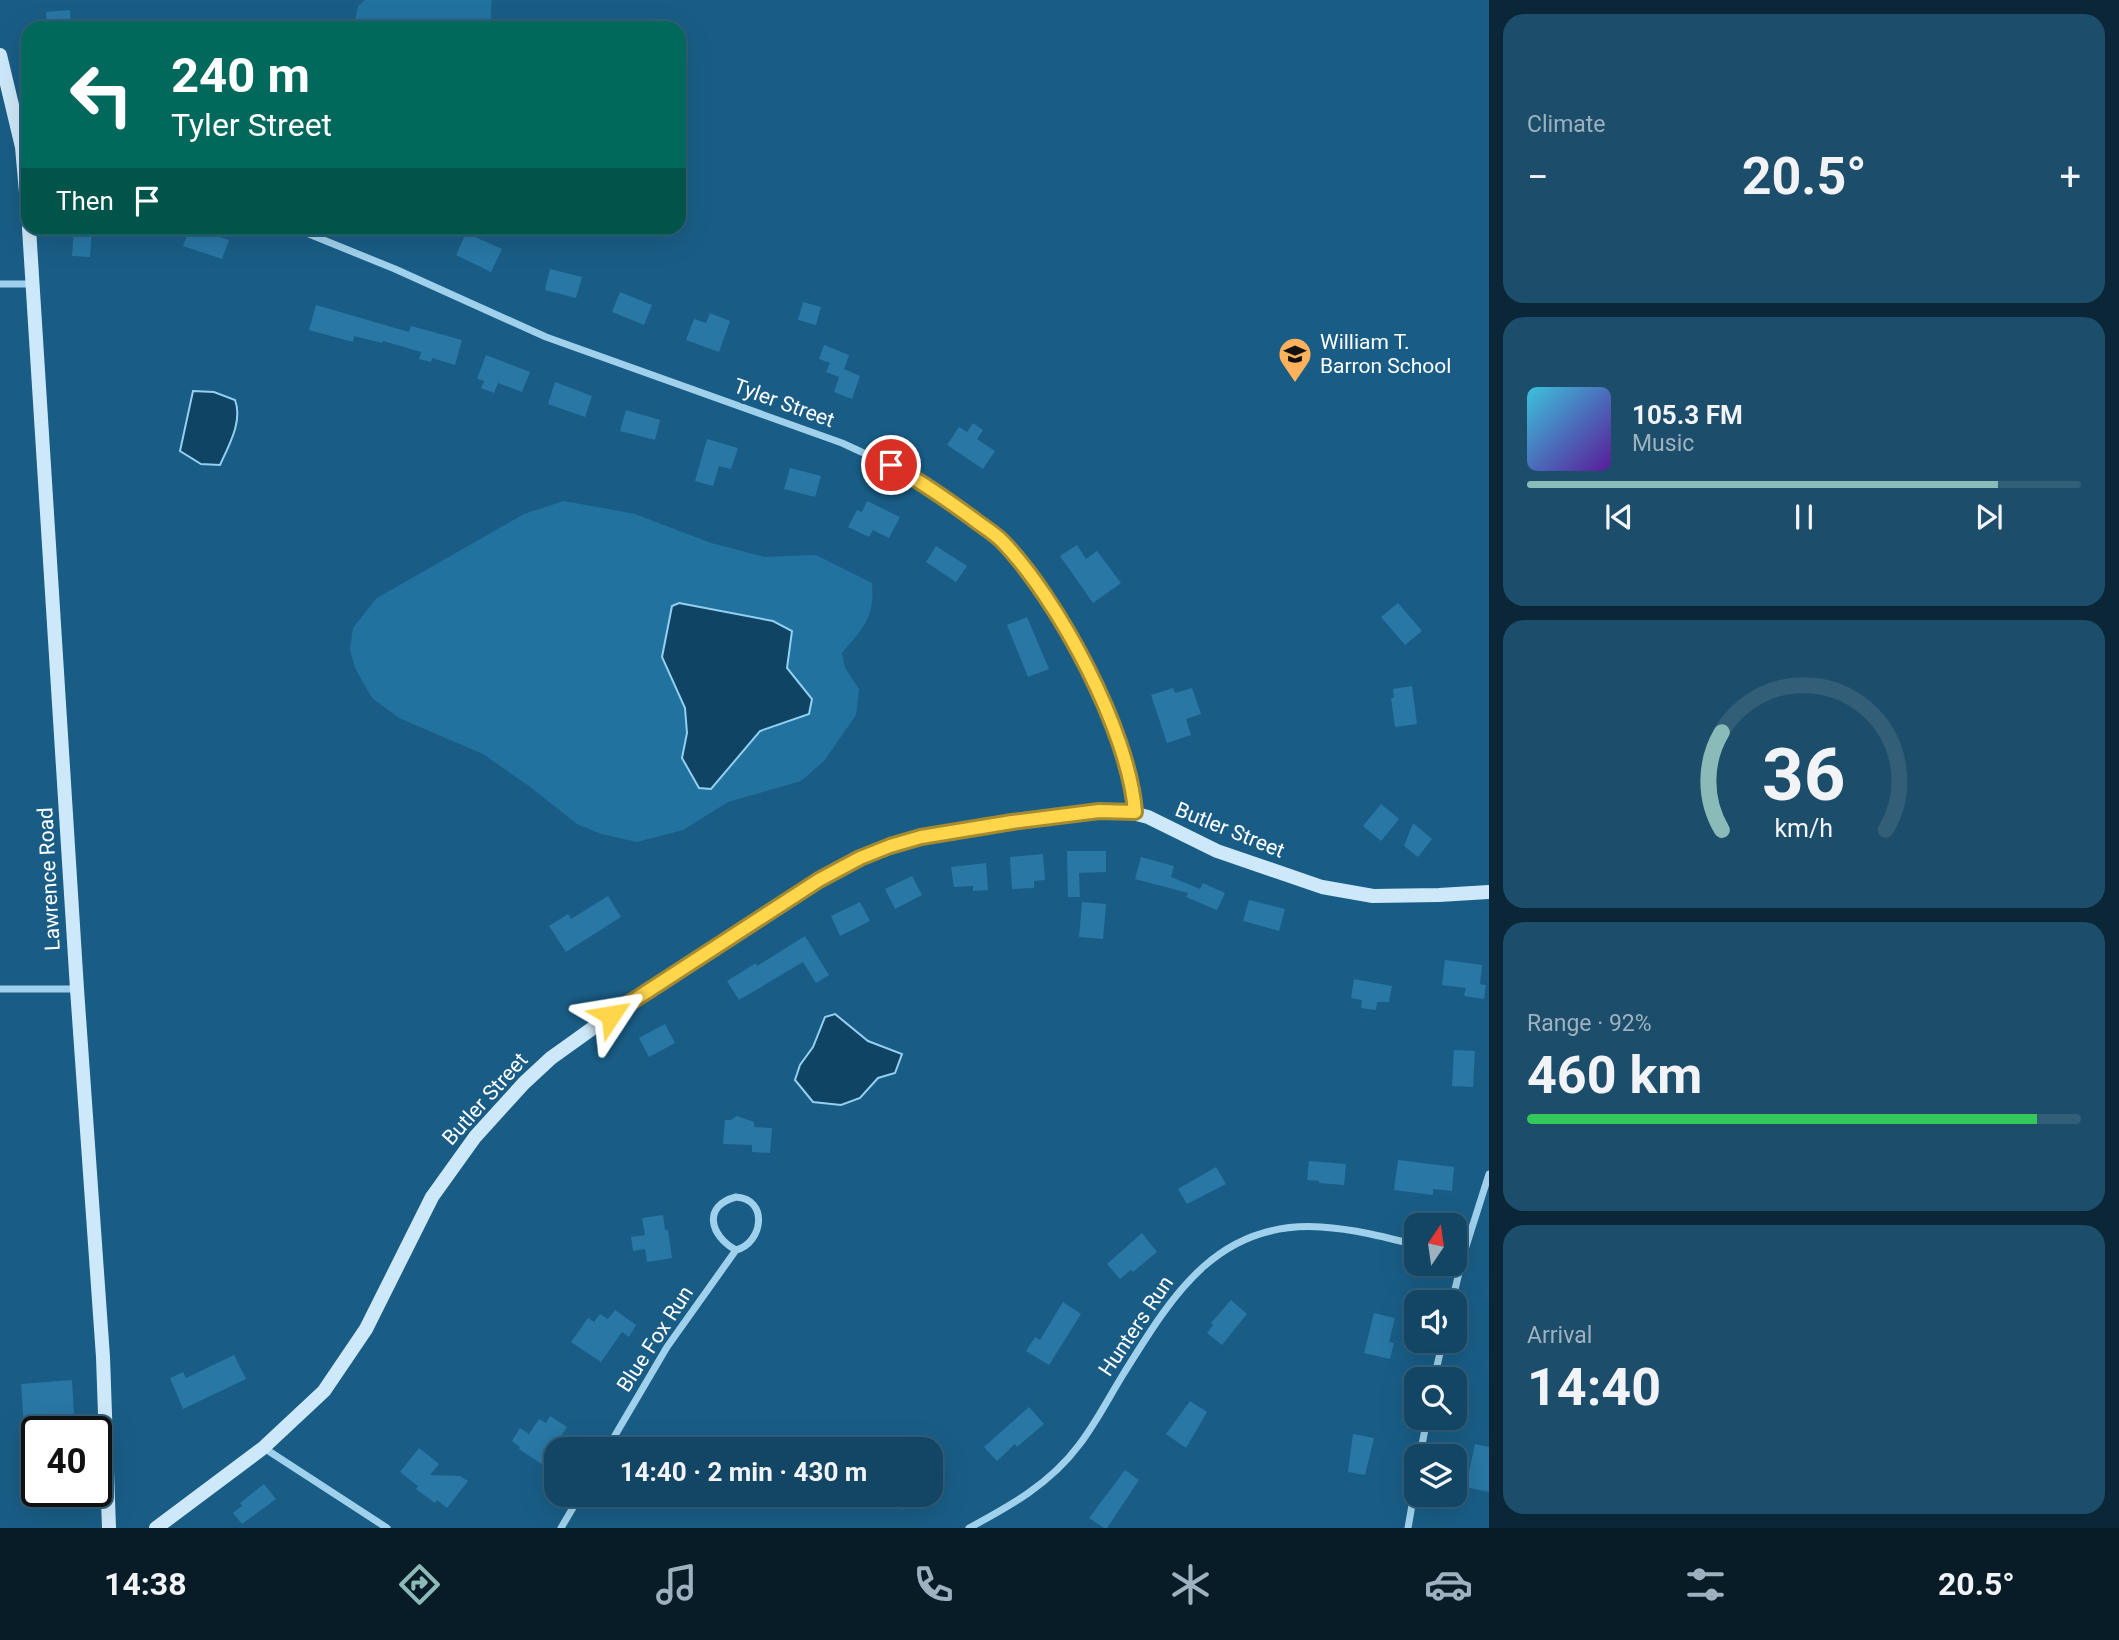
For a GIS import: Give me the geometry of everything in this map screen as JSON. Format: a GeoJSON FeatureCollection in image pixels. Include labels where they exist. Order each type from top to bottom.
{"type":"FeatureCollection","features":[{"type":"Feature","properties":{"kind":"street"},"geometry":{"type":"LineString","coordinates":[[0,55],[21,132]]}},
{"type":"Feature","properties":{"kind":"street","name":"Lawrence Road"},"geometry":{"type":"LineString","coordinates":[[30,235],[104,1370],[109,1528]]}},
{"type":"Feature","properties":{"kind":"street","name":"Tyler Street"},"geometry":{"type":"LineString","coordinates":[[312,235],[546,337],[842,443],[907,474],[938,494],[1000,538],[1044,593],[1079,653],[1108,716],[1131,778],[1135,812]]}},
{"type":"Feature","properties":{"kind":"street"},"geometry":{"type":"LineString","coordinates":[[0,284],[34,284]]}},
{"type":"Feature","properties":{"kind":"street","name":"Butler Street"},"geometry":{"type":"LineString","coordinates":[[156,1528],[263,1448],[324,1391],[372,1318],[432,1197],[475,1137],[524,1083],[581,1036],[803,890],[860,858],[921,837],[1069,814],[1121,810],[1135,812],[1217,851],[1322,887],[1373,896],[1489,892]]}},
{"type":"Feature","properties":{"kind":"street"},"geometry":{"type":"LineString","coordinates":[[0,989],[77,989]]}},
{"type":"Feature","properties":{"kind":"street"},"geometry":{"type":"LineString","coordinates":[[1467,1243],[1489,1174]]}},
{"type":"Feature","properties":{"kind":"street","name":"Blue Fox Run"},"geometry":{"type":"LineString","coordinates":[[614,1437],[667,1347],[736,1250],[748,1244],[755,1235],[759,1217],[751,1201],[736,1197],[720,1205],[713,1216],[713,1222],[720,1237],[736,1250]]}},
{"type":"Feature","properties":{"kind":"street","name":"Hunters Run"},"geometry":{"type":"LineString","coordinates":[[968,1528],[1026,1496],[1055,1472],[1079,1445],[1155,1322],[1189,1279],[1217,1254],[1250,1237],[1304,1226],[1357,1231],[1404,1242]]}},
{"type":"Feature","properties":{"kind":"street"},"geometry":{"type":"LineString","coordinates":[[263,1448],[387,1528]]}},
{"type":"Feature","properties":{"kind":"street"},"geometry":{"type":"LineString","coordinates":[[561,1528],[573,1507]]}},
{"type":"Feature","properties":{"kind":"street"},"geometry":{"type":"LineString","coordinates":[[1408,1528],[1412,1507]]}},
{"type":"Feature","properties":{"kind":"shaded area"},"geometry":{"type":"Polygon","coordinates":[[[365,0],[492,0],[490,21],[355,21],[358,6],[365,0]]]}},
{"type":"Feature","properties":{"kind":"shaded area"},"geometry":{"type":"Polygon","coordinates":[[[193,391],[214,392],[235,400],[236,425],[220,465],[201,464],[180,451],[193,391]]]}},
{"type":"Feature","properties":{"kind":"shaded area"},"geometry":{"type":"Polygon","coordinates":[[[564,501],[635,514],[711,543],[765,557],[816,555],[872,583],[872,605],[866,622],[842,653],[845,668],[859,689],[856,715],[824,761],[801,781],[728,802],[683,830],[637,842],[601,834],[577,824],[483,754],[399,718],[372,698],[355,668],[350,649],[353,628],[377,598],[524,514],[564,501]]]}},
{"type":"Feature","properties":{"kind":"shaded area"},"geometry":{"type":"Polygon","coordinates":[[[679,603],[773,621],[792,631],[787,668],[812,699],[809,714],[760,731],[711,789],[699,788],[682,758],[687,733],[685,708],[662,657],[672,606],[679,603]]]}},
{"type":"Feature","properties":{"kind":"shaded area"},"geometry":{"type":"Polygon","coordinates":[[[835,1014],[868,1041],[902,1054],[895,1073],[878,1078],[860,1098],[841,1105],[813,1102],[795,1080],[825,1017],[835,1014]]]}},
{"type":"Feature","properties":{"kind":"building"},"geometry":{"type":"Polygon","coordinates":[[[70,10],[71,21],[47,21],[46,12],[70,10]]]}},
{"type":"Feature","properties":{"kind":"building"},"geometry":{"type":"Polygon","coordinates":[[[74,235],[92,235],[90,257],[72,256],[74,235]]]}},
{"type":"Feature","properties":{"kind":"building"},"geometry":{"type":"Polygon","coordinates":[[[187,235],[213,235],[229,240],[222,259],[183,246],[187,235]]]}},
{"type":"Feature","properties":{"kind":"building"},"geometry":{"type":"Polygon","coordinates":[[[465,235],[502,249],[491,272],[456,255],[465,235]]]}},
{"type":"Feature","properties":{"kind":"building"},"geometry":{"type":"Polygon","coordinates":[[[550,269],[582,277],[576,298],[545,290],[550,269]]]}},
{"type":"Feature","properties":{"kind":"building"},"geometry":{"type":"Polygon","coordinates":[[[620,292],[652,305],[644,325],[612,312],[620,292]]]}},
{"type":"Feature","properties":{"kind":"building"},"geometry":{"type":"Polygon","coordinates":[[[803,302],[821,307],[816,325],[798,320],[803,302]]]}},
{"type":"Feature","properties":{"kind":"building"},"geometry":{"type":"Polygon","coordinates":[[[316,305],[409,332],[411,326],[462,340],[455,365],[432,358],[431,362],[419,359],[421,352],[383,341],[382,343],[354,336],[353,342],[309,330],[316,305]]]}},
{"type":"Feature","properties":{"kind":"building"},"geometry":{"type":"Polygon","coordinates":[[[710,313],[730,321],[719,352],[686,340],[694,319],[706,323],[710,313]]]}},
{"type":"Feature","properties":{"kind":"building"},"geometry":{"type":"Polygon","coordinates":[[[824,345],[849,355],[844,369],[860,376],[852,399],[834,392],[839,377],[826,372],[830,363],[819,359],[824,345]]]}},
{"type":"Feature","properties":{"kind":"building"},"geometry":{"type":"Polygon","coordinates":[[[486,355],[530,372],[522,392],[498,383],[494,393],[481,388],[484,381],[477,379],[486,355]]]}},
{"type":"Feature","properties":{"kind":"building"},"geometry":{"type":"Polygon","coordinates":[[[555,382],[592,396],[585,417],[548,404],[555,382]]]}},
{"type":"Feature","properties":{"kind":"building"},"geometry":{"type":"Polygon","coordinates":[[[626,410],[660,420],[655,440],[620,431],[626,410]]]}},
{"type":"Feature","properties":{"kind":"building"},"geometry":{"type":"Polygon","coordinates":[[[973,423],[983,430],[977,439],[995,451],[983,469],[947,445],[959,427],[967,432],[973,423]]]}},
{"type":"Feature","properties":{"kind":"building"},"geometry":{"type":"Polygon","coordinates":[[[707,439],[738,448],[731,469],[719,466],[713,486],[695,481],[707,439]]]}},
{"type":"Feature","properties":{"kind":"building"},"geometry":{"type":"Polygon","coordinates":[[[790,468],[821,476],[815,497],[784,489],[790,468]]]}},
{"type":"Feature","properties":{"kind":"building"},"geometry":{"type":"Polygon","coordinates":[[[867,501],[900,517],[889,538],[873,530],[869,537],[848,527],[857,510],[862,512],[867,501]]]}},
{"type":"Feature","properties":{"kind":"building"},"geometry":{"type":"Polygon","coordinates":[[[1077,545],[1086,559],[1097,551],[1121,583],[1093,603],[1060,556],[1077,545]]]}},
{"type":"Feature","properties":{"kind":"building"},"geometry":{"type":"Polygon","coordinates":[[[936,546],[967,566],[956,582],[926,562],[936,546]]]}},
{"type":"Feature","properties":{"kind":"building"},"geometry":{"type":"Polygon","coordinates":[[[1398,603],[1422,631],[1405,645],[1381,617],[1398,603]]]}},
{"type":"Feature","properties":{"kind":"building"},"geometry":{"type":"Polygon","coordinates":[[[1027,617],[1049,669],[1028,677],[1007,625],[1027,617]]]}},
{"type":"Feature","properties":{"kind":"building"},"geometry":{"type":"Polygon","coordinates":[[[1412,686],[1417,724],[1395,727],[1391,698],[1394,698],[1393,689],[1412,686]]]}},
{"type":"Feature","properties":{"kind":"building"},"geometry":{"type":"Polygon","coordinates":[[[1173,688],[1175,693],[1192,688],[1201,714],[1186,719],[1191,735],[1167,743],[1151,695],[1173,688]]]}},
{"type":"Feature","properties":{"kind":"building"},"geometry":{"type":"Polygon","coordinates":[[[1381,804],[1399,819],[1381,841],[1363,826],[1381,804]]]}},
{"type":"Feature","properties":{"kind":"building"},"geometry":{"type":"Polygon","coordinates":[[[1413,823],[1432,839],[1418,857],[1404,846],[1413,823]]]}},
{"type":"Feature","properties":{"kind":"building"},"geometry":{"type":"Polygon","coordinates":[[[1067,851],[1106,851],[1106,872],[1079,873],[1080,897],[1068,897],[1067,851]]]}},
{"type":"Feature","properties":{"kind":"building"},"geometry":{"type":"Polygon","coordinates":[[[1043,854],[1045,880],[1034,881],[1034,888],[1012,889],[1010,857],[1043,854]]]}},
{"type":"Feature","properties":{"kind":"building"},"geometry":{"type":"Polygon","coordinates":[[[1141,857],[1174,866],[1171,877],[1200,889],[1203,883],[1225,893],[1217,910],[1186,897],[1188,893],[1135,879],[1141,857]]]}},
{"type":"Feature","properties":{"kind":"building"},"geometry":{"type":"Polygon","coordinates":[[[986,863],[988,890],[973,891],[973,886],[954,887],[951,867],[986,863]]]}},
{"type":"Feature","properties":{"kind":"building"},"geometry":{"type":"Polygon","coordinates":[[[912,876],[922,895],[895,909],[885,889],[912,876]]]}},
{"type":"Feature","properties":{"kind":"building"},"geometry":{"type":"Polygon","coordinates":[[[608,896],[621,917],[566,952],[549,926],[568,914],[571,919],[608,896]]]}},
{"type":"Feature","properties":{"kind":"building"},"geometry":{"type":"Polygon","coordinates":[[[1249,900],[1285,909],[1279,931],[1243,921],[1249,900]]]}},
{"type":"Feature","properties":{"kind":"building"},"geometry":{"type":"Polygon","coordinates":[[[860,902],[870,921],[840,936],[831,916],[860,902]]]}},
{"type":"Feature","properties":{"kind":"building"},"geometry":{"type":"Polygon","coordinates":[[[1082,902],[1106,904],[1103,939],[1079,937],[1082,902]]]}},
{"type":"Feature","properties":{"kind":"building"},"geometry":{"type":"Polygon","coordinates":[[[805,936],[829,975],[816,983],[803,962],[739,1000],[727,981],[805,936]]]}},
{"type":"Feature","properties":{"kind":"building"},"geometry":{"type":"Polygon","coordinates":[[[1445,960],[1482,965],[1480,984],[1486,985],[1484,999],[1464,996],[1466,988],[1442,985],[1445,960]]]}},
{"type":"Feature","properties":{"kind":"building"},"geometry":{"type":"Polygon","coordinates":[[[1354,979],[1392,986],[1389,1002],[1377,1002],[1376,1010],[1361,1008],[1362,1000],[1351,998],[1354,979]]]}},
{"type":"Feature","properties":{"kind":"building"},"geometry":{"type":"Polygon","coordinates":[[[665,1024],[675,1043],[649,1057],[639,1038],[665,1024]]]}},
{"type":"Feature","properties":{"kind":"building"},"geometry":{"type":"Polygon","coordinates":[[[1454,1050],[1475,1051],[1473,1087],[1452,1086],[1454,1050]]]}},
{"type":"Feature","properties":{"kind":"building"},"geometry":{"type":"Polygon","coordinates":[[[737,1116],[754,1122],[754,1127],[772,1128],[770,1153],[752,1152],[752,1145],[723,1144],[725,1120],[737,1116]]]}},
{"type":"Feature","properties":{"kind":"building"},"geometry":{"type":"Polygon","coordinates":[[[1398,1160],[1454,1167],[1452,1191],[1433,1189],[1433,1195],[1394,1190],[1398,1160]]]}},
{"type":"Feature","properties":{"kind":"building"},"geometry":{"type":"Polygon","coordinates":[[[1309,1161],[1346,1164],[1344,1185],[1307,1180],[1309,1161]]]}},
{"type":"Feature","properties":{"kind":"building"},"geometry":{"type":"Polygon","coordinates":[[[1216,1167],[1226,1184],[1187,1204],[1178,1189],[1216,1167]]]}},
{"type":"Feature","properties":{"kind":"building"},"geometry":{"type":"Polygon","coordinates":[[[663,1215],[672,1258],[647,1262],[645,1249],[633,1251],[631,1237],[645,1235],[642,1218],[663,1215]]]}},
{"type":"Feature","properties":{"kind":"building"},"geometry":{"type":"Polygon","coordinates":[[[1142,1233],[1157,1252],[1120,1279],[1107,1264],[1142,1233]]]}},
{"type":"Feature","properties":{"kind":"building"},"geometry":{"type":"Polygon","coordinates":[[[1231,1300],[1247,1314],[1222,1345],[1207,1333],[1213,1325],[1211,1323],[1231,1300]]]}},
{"type":"Feature","properties":{"kind":"building"},"geometry":{"type":"Polygon","coordinates":[[[1063,1302],[1081,1314],[1049,1365],[1026,1351],[1035,1337],[1040,1340],[1063,1302]]]}},
{"type":"Feature","properties":{"kind":"building"},"geometry":{"type":"Polygon","coordinates":[[[615,1310],[636,1325],[629,1337],[622,1332],[601,1362],[571,1342],[588,1318],[594,1322],[600,1314],[608,1319],[615,1310]]]}},
{"type":"Feature","properties":{"kind":"building"},"geometry":{"type":"Polygon","coordinates":[[[1374,1313],[1395,1318],[1389,1342],[1394,1343],[1390,1359],[1364,1353],[1374,1313]]]}},
{"type":"Feature","properties":{"kind":"building"},"geometry":{"type":"Polygon","coordinates":[[[234,1355],[246,1379],[183,1409],[170,1378],[183,1372],[186,1378],[234,1355]]]}},
{"type":"Feature","properties":{"kind":"building"},"geometry":{"type":"Polygon","coordinates":[[[72,1380],[74,1416],[23,1416],[21,1384],[72,1380]]]}},
{"type":"Feature","properties":{"kind":"building"},"geometry":{"type":"Polygon","coordinates":[[[1190,1401],[1207,1412],[1186,1448],[1166,1434],[1190,1401]]]}},
{"type":"Feature","properties":{"kind":"building"},"geometry":{"type":"Polygon","coordinates":[[[1029,1407],[1044,1424],[1017,1447],[1015,1444],[997,1461],[984,1447],[1029,1407]]]}},
{"type":"Feature","properties":{"kind":"building"},"geometry":{"type":"Polygon","coordinates":[[[550,1416],[567,1427],[560,1437],[544,1437],[544,1466],[512,1441],[520,1428],[529,1434],[539,1419],[546,1423],[550,1416]]]}},
{"type":"Feature","properties":{"kind":"building"},"geometry":{"type":"Polygon","coordinates":[[[1353,1434],[1374,1438],[1365,1475],[1348,1472],[1353,1434]]]}},
{"type":"Feature","properties":{"kind":"building"},"geometry":{"type":"Polygon","coordinates":[[[1475,1444],[1489,1447],[1489,1492],[1467,1487],[1475,1444]]]}},
{"type":"Feature","properties":{"kind":"building"},"geometry":{"type":"Polygon","coordinates":[[[419,1448],[439,1464],[430,1475],[460,1476],[468,1481],[447,1508],[416,1489],[418,1486],[400,1472],[419,1448]]]}},
{"type":"Feature","properties":{"kind":"building"},"geometry":{"type":"Polygon","coordinates":[[[1125,1470],[1139,1480],[1107,1528],[1104,1528],[1089,1518],[1125,1470]]]}},
{"type":"Feature","properties":{"kind":"building"},"geometry":{"type":"Polygon","coordinates":[[[264,1484],[276,1499],[242,1524],[233,1513],[242,1506],[240,1503],[264,1484]]]}},
{"type":"Feature","properties":{"kind":"place","name":"William T. Barron School"},"geometry":{"type":"Point","coordinates":[1295,384]}},
{"type":"Feature","properties":{"kind":"route"},"geometry":{"type":"LineString","coordinates":[[611,1015],[819,880],[860,858],[890,846],[921,837],[1069,814],[1121,810],[1135,812],[1131,778],[1108,716],[1079,653],[1044,593],[1000,538],[891,465]]}}]}
